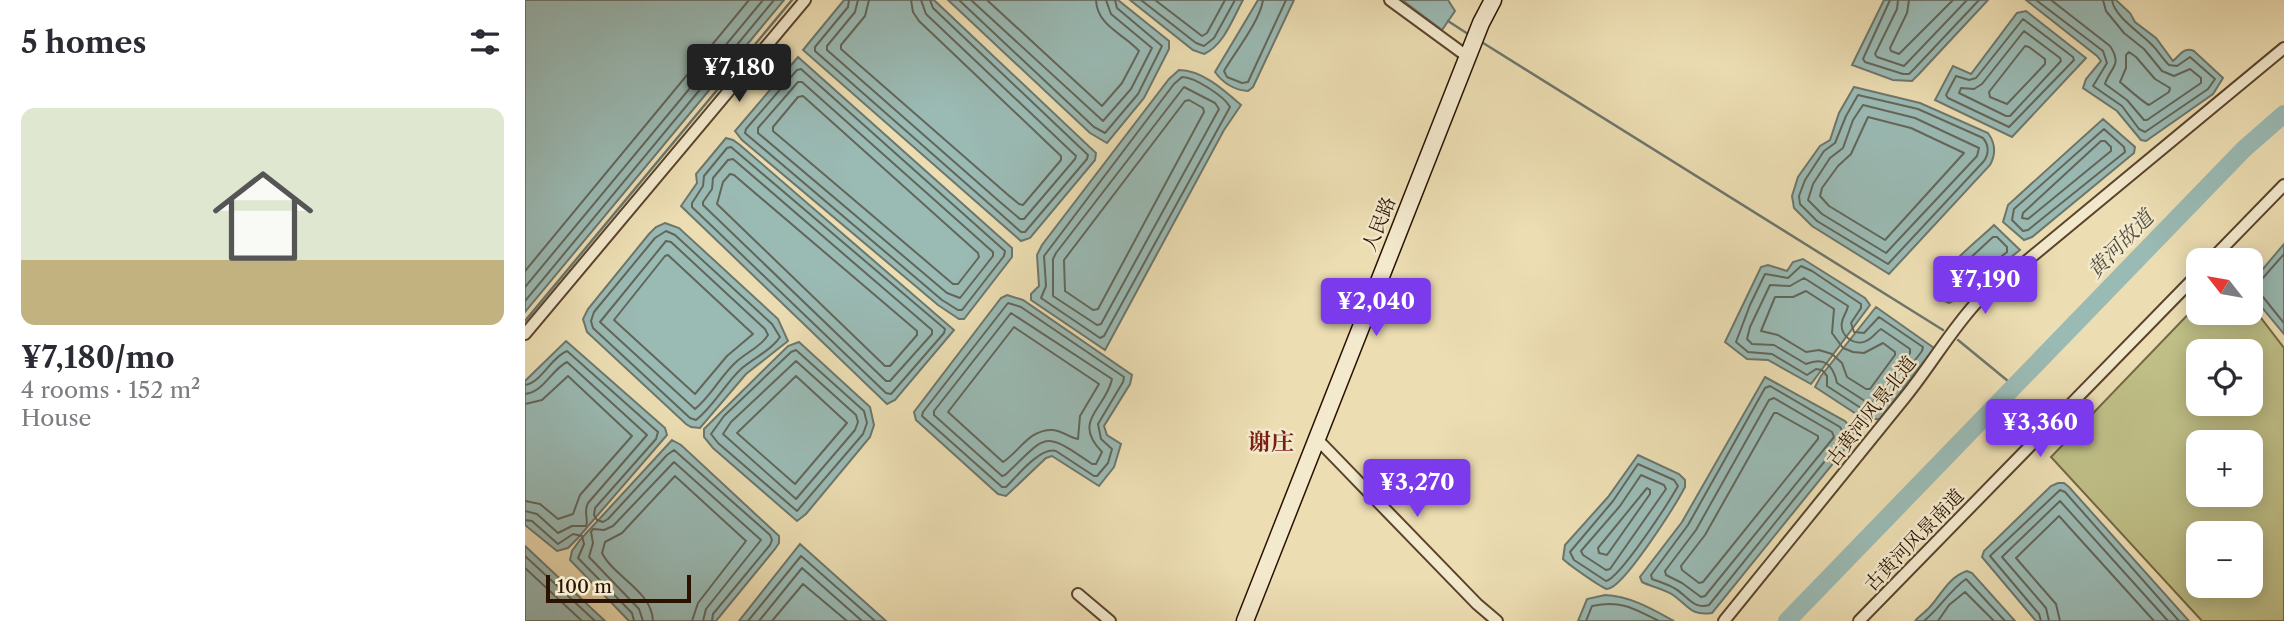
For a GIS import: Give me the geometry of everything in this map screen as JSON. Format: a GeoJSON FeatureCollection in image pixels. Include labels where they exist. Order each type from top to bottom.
{"type":"FeatureCollection","features":[{"type":"Feature","properties":{"kind":"street"},"geometry":{"type":"LineString","coordinates":[[525,334],[805,0]]}},
{"type":"Feature","properties":{"kind":"street"},"geometry":{"type":"LineString","coordinates":[[1390,0],[1473,44]]}},
{"type":"Feature","properties":{"kind":"street","name":"人民路"},"geometry":{"type":"LineString","coordinates":[[1245,621],[1473,44],[1493,0]]}},
{"type":"Feature","properties":{"kind":"street","name":"古黄河风景北道"},"geometry":{"type":"LineString","coordinates":[[1724,621],[1925,372],[1963,317],[1977,302],[2284,48]]}},
{"type":"Feature","properties":{"kind":"street"},"geometry":{"type":"LineString","coordinates":[[2223,248],[2284,185]]}},
{"type":"Feature","properties":{"kind":"street","name":"古黄河风景南道"},"geometry":{"type":"LineString","coordinates":[[1859,621],[2186,286]]}},
{"type":"Feature","properties":{"kind":"street"},"geometry":{"type":"LineString","coordinates":[[1317,439],[1477,604],[1497,621]]}},
{"type":"Feature","properties":{"kind":"street"},"geometry":{"type":"LineString","coordinates":[[1078,594],[1110,621]]}},
{"type":"Feature","properties":{"kind":"green space"},"geometry":{"type":"Polygon","coordinates":[[[2186,316],[2186,326],[2263,326],[2263,321],[2284,348],[2284,621],[2202,621],[2051,457],[2186,316]]]}},
{"type":"Feature","properties":{"kind":"water"},"geometry":{"type":"Polygon","coordinates":[[[525,0],[784,0],[525,312],[525,0]]]}},
{"type":"Feature","properties":{"kind":"water"},"geometry":{"type":"Polygon","coordinates":[[[844,0],[934,0],[1096,153],[1095,160],[1030,238],[1021,241],[803,50],[844,0]]]}},
{"type":"Feature","properties":{"kind":"water"},"geometry":{"type":"Polygon","coordinates":[[[948,0],[1118,0],[1169,41],[1169,49],[1144,98],[1107,143],[1090,133],[948,0]]]}},
{"type":"Feature","properties":{"kind":"water"},"geometry":{"type":"Polygon","coordinates":[[[1130,0],[1243,0],[1222,38],[1204,54],[1193,50],[1130,0]]]}},
{"type":"Feature","properties":{"kind":"water"},"geometry":{"type":"Polygon","coordinates":[[[1258,0],[1294,0],[1253,87],[1248,91],[1229,85],[1215,72],[1258,0]]]}},
{"type":"Feature","properties":{"kind":"water"},"geometry":{"type":"Polygon","coordinates":[[[1402,0],[1448,0],[1455,11],[1442,30],[1402,0]]]}},
{"type":"Feature","properties":{"kind":"water"},"geometry":{"type":"Polygon","coordinates":[[[1884,0],[1988,0],[1912,81],[1893,80],[1852,65],[1884,0]]]}},
{"type":"Feature","properties":{"kind":"water"},"geometry":{"type":"Polygon","coordinates":[[[2026,0],[2116,0],[2135,22],[2156,38],[2173,61],[2185,51],[2194,51],[2223,78],[2213,94],[2146,141],[2141,140],[2117,111],[2083,88],[2086,79],[2101,61],[2097,56],[2026,0]]]}},
{"type":"Feature","properties":{"kind":"water"},"geometry":{"type":"Polygon","coordinates":[[[2026,11],[2086,58],[2012,137],[1935,100],[1953,66],[1971,74],[2017,13],[2026,11]]]}},
{"type":"Feature","properties":{"kind":"water"},"geometry":{"type":"Polygon","coordinates":[[[798,57],[1012,248],[1012,257],[964,319],[959,319],[938,305],[742,140],[735,131],[798,57]]]}},
{"type":"Feature","properties":{"kind":"water"},"geometry":{"type":"Polygon","coordinates":[[[1179,70],[1204,77],[1241,105],[1224,130],[1105,350],[1031,300],[1031,294],[1039,286],[1037,255],[1169,79],[1179,70]]]}},
{"type":"Feature","properties":{"kind":"water"},"geometry":{"type":"Polygon","coordinates":[[[1854,87],[1920,103],[1988,133],[1994,145],[1990,165],[1889,274],[1812,226],[1794,208],[1792,196],[1798,177],[1820,146],[1830,140],[1839,113],[1854,87]]]}},
{"type":"Feature","properties":{"kind":"water"},"geometry":{"type":"Polygon","coordinates":[[[2103,119],[2135,147],[2134,153],[2032,237],[2024,240],[2003,222],[2008,205],[2103,119]]]}},
{"type":"Feature","properties":{"kind":"water"},"geometry":{"type":"Polygon","coordinates":[[[726,138],[740,145],[954,330],[895,400],[887,404],[681,206],[697,183],[696,174],[726,138]]]}},
{"type":"Feature","properties":{"kind":"water"},"geometry":{"type":"Polygon","coordinates":[[[665,223],[679,228],[778,319],[788,341],[746,374],[700,428],[686,424],[587,332],[583,319],[588,309],[649,234],[665,223]]]}},
{"type":"Feature","properties":{"kind":"water"},"geometry":{"type":"Polygon","coordinates":[[[1994,225],[2020,250],[1960,298],[1949,303],[1942,300],[1937,294],[1944,275],[1960,256],[1994,225]]]}},
{"type":"Feature","properties":{"kind":"water"},"geometry":{"type":"Polygon","coordinates":[[[2284,244],[2284,334],[2263,309],[2263,269],[2284,244]]]}},
{"type":"Feature","properties":{"kind":"water"},"geometry":{"type":"Polygon","coordinates":[[[1803,259],[1865,298],[1870,305],[1811,384],[1768,360],[1747,359],[1725,342],[1761,267],[1768,265],[1787,271],[1793,262],[1803,259]]]}},
{"type":"Feature","properties":{"kind":"water"},"geometry":{"type":"Polygon","coordinates":[[[1007,295],[1023,300],[1132,375],[1130,384],[1104,426],[1107,435],[1121,444],[1114,467],[1099,486],[1052,456],[1046,458],[1006,496],[998,494],[916,420],[914,412],[1001,298],[1007,295]]]}},
{"type":"Feature","properties":{"kind":"water"},"geometry":{"type":"Polygon","coordinates":[[[1876,307],[1934,348],[1880,419],[1864,419],[1815,387],[1876,307]]]}},
{"type":"Feature","properties":{"kind":"water"},"geometry":{"type":"Polygon","coordinates":[[[566,341],[665,428],[667,435],[577,539],[568,548],[557,551],[525,525],[525,381],[566,341]]]}},
{"type":"Feature","properties":{"kind":"water"},"geometry":{"type":"Polygon","coordinates":[[[799,342],[870,407],[874,425],[870,437],[806,514],[797,521],[713,448],[704,437],[704,429],[788,346],[799,342]]]}},
{"type":"Feature","properties":{"kind":"water"},"geometry":{"type":"Polygon","coordinates":[[[1765,377],[1845,421],[1854,432],[1852,440],[1712,613],[1699,613],[1669,593],[1642,582],[1640,577],[1682,522],[1765,377]]]}},
{"type":"Feature","properties":{"kind":"water"},"geometry":{"type":"Polygon","coordinates":[[[672,440],[681,445],[779,536],[775,549],[716,621],[629,621],[570,560],[572,551],[580,540],[672,440]]]}},
{"type":"Feature","properties":{"kind":"water"},"geometry":{"type":"Polygon","coordinates":[[[1638,455],[1679,474],[1685,480],[1685,487],[1636,561],[1615,585],[1607,589],[1563,559],[1565,545],[1608,497],[1638,455]]]}},
{"type":"Feature","properties":{"kind":"water"},"geometry":{"type":"Polygon","coordinates":[[[2058,483],[2069,487],[2189,621],[2036,621],[1982,557],[1984,551],[2051,486],[2058,483]]]}},
{"type":"Feature","properties":{"kind":"water"},"geometry":{"type":"Polygon","coordinates":[[[800,544],[886,621],[739,621],[800,544]]]}},
{"type":"Feature","properties":{"kind":"water"},"geometry":{"type":"Polygon","coordinates":[[[525,546],[605,621],[525,621],[525,546]]]}},
{"type":"Feature","properties":{"kind":"water"},"geometry":{"type":"Polygon","coordinates":[[[1967,571],[1972,573],[2015,621],[1915,621],[1949,582],[1967,571]]]}},
{"type":"Feature","properties":{"kind":"water"},"geometry":{"type":"Polygon","coordinates":[[[1605,595],[1632,601],[1674,621],[1578,621],[1587,599],[1605,595]]]}},
{"type":"Feature","properties":{"kind":"waterway"},"geometry":{"type":"LineString","coordinates":[[525,321],[792,0]]}},
{"type":"Feature","properties":{"kind":"waterway"},"geometry":{"type":"LineString","coordinates":[[1448,21],[1468,34]]}},
{"type":"Feature","properties":{"kind":"waterway"},"geometry":{"type":"LineString","coordinates":[[1480,41],[1943,330]]}},
{"type":"Feature","properties":{"kind":"waterway","name":"黄河故道"},"geometry":{"type":"LineString","coordinates":[[1787,621],[2244,149],[2284,114]]}},
{"type":"Feature","properties":{"kind":"waterway"},"geometry":{"type":"LineString","coordinates":[[1958,340],[2014,386]]}},
{"type":"Feature","properties":{"kind":"district","name":"谢庄"},"geometry":{"type":"Point","coordinates":[1271,442]}}]}
